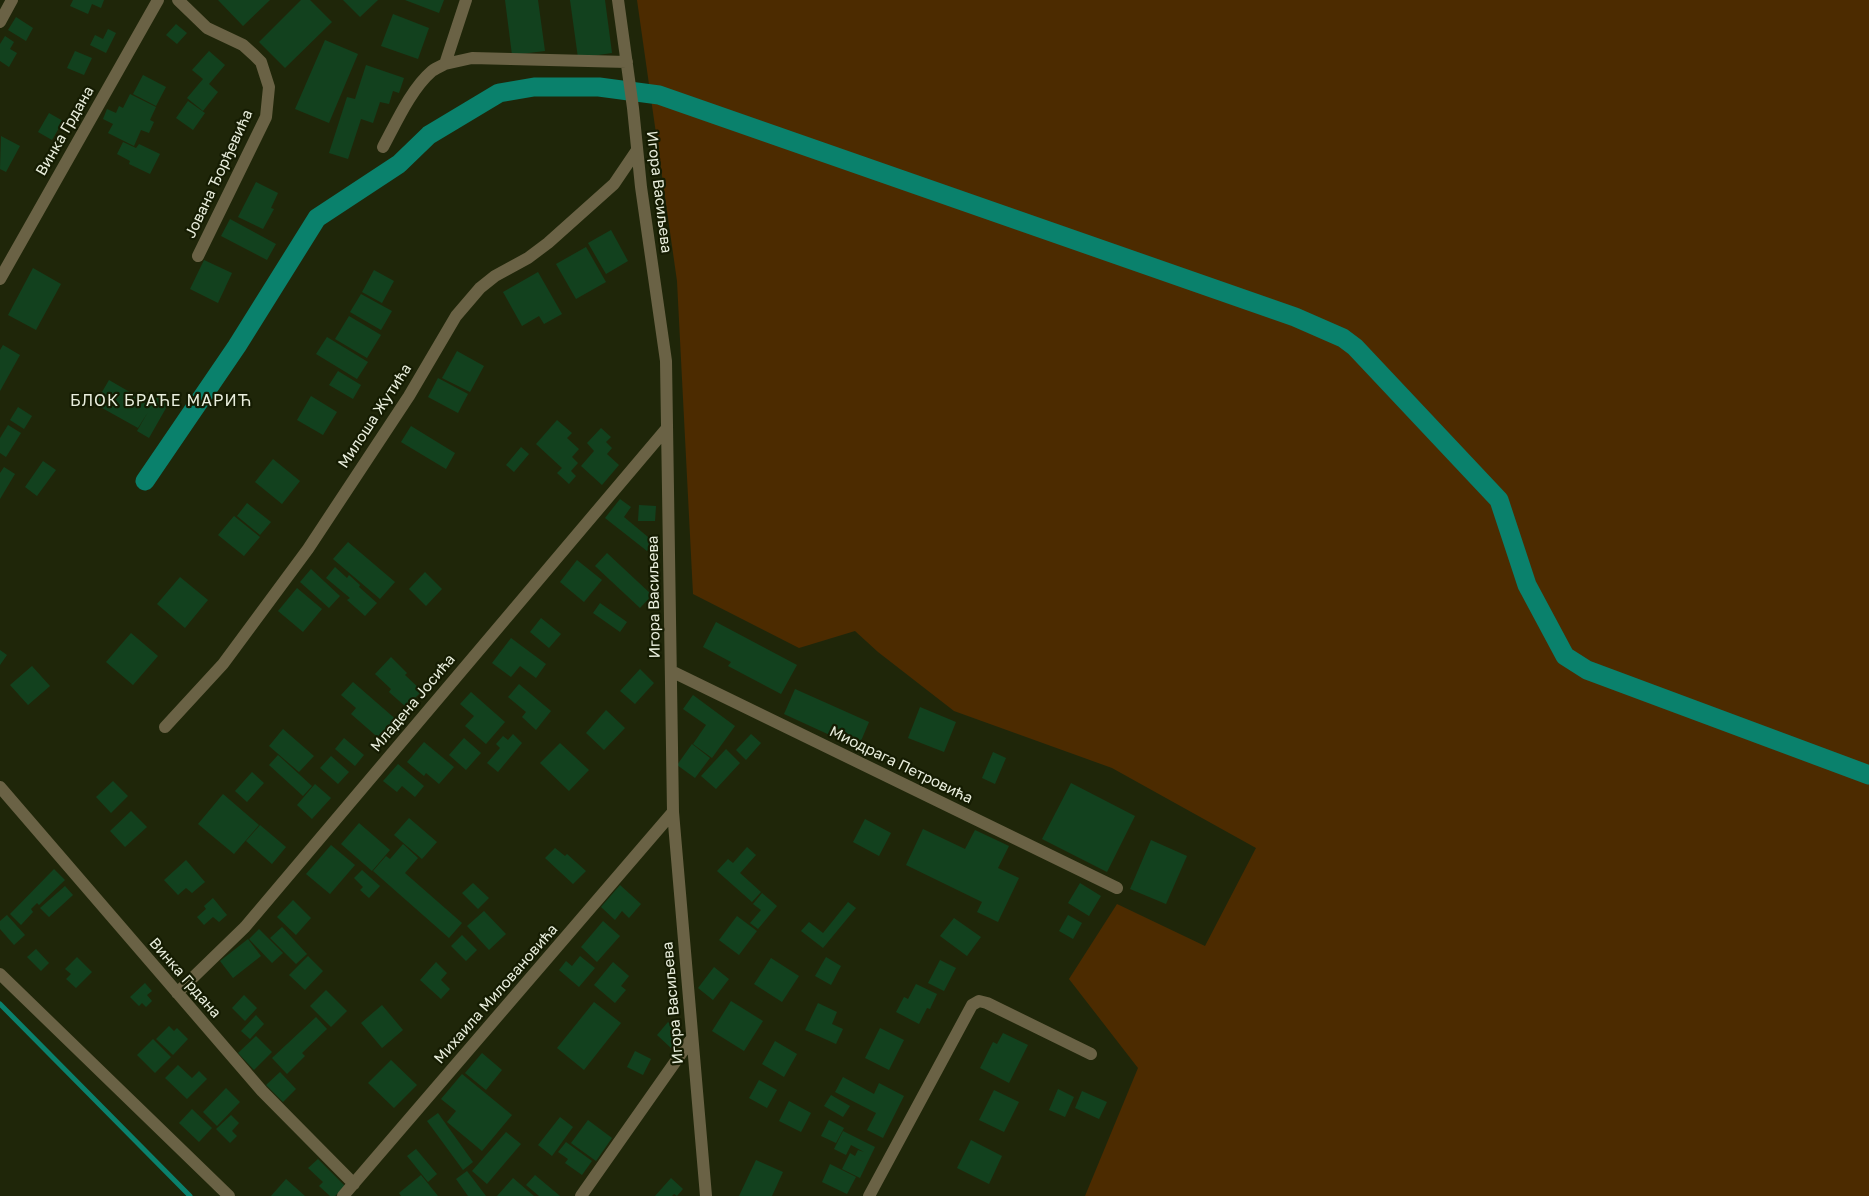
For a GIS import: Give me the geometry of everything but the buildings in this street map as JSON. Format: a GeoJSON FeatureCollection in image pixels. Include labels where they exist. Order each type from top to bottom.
{"type":"FeatureCollection","features":[{"type":"Feature","properties":{"kind":"street"},"geometry":{"type":"LineString","coordinates":[[1,18],[12,0]]}},
{"type":"Feature","properties":{"kind":"street","name":"Винка Грдана"},"geometry":{"type":"LineString","coordinates":[[0,279],[158,0]]}},
{"type":"Feature","properties":{"kind":"street","name":"Јована Ђорђевића"},"geometry":{"type":"LineString","coordinates":[[178,0],[207,28],[243,45],[254,55],[261,62],[269,87],[266,116],[198,256]]}},
{"type":"Feature","properties":{"kind":"street"},"geometry":{"type":"LineString","coordinates":[[445,64],[466,0]]}},
{"type":"Feature","properties":{"kind":"street","name":"Игора Васиљева"},"geometry":{"type":"LineString","coordinates":[[618,0],[666,361],[673,812],[706,1196]]}},
{"type":"Feature","properties":{"kind":"street"},"geometry":{"type":"LineString","coordinates":[[382,147],[410,99],[424,80],[432,71],[445,64],[472,58],[628,67]]}},
{"type":"Feature","properties":{"kind":"street","name":"Милоша Жутића"},"geometry":{"type":"LineString","coordinates":[[165,728],[222,664],[308,549],[409,396],[456,316],[480,288],[495,276],[528,258],[548,243],[614,184],[638,150]]}},
{"type":"Feature","properties":{"kind":"street","name":"Младена Јосића"},"geometry":{"type":"LineString","coordinates":[[177,993],[245,927],[667,428]]}},
{"type":"Feature","properties":{"kind":"street","name":"Миодрага Петровића"},"geometry":{"type":"LineString","coordinates":[[671,671],[1117,888]]}},
{"type":"Feature","properties":{"kind":"street","name":"Винка Грдана"},"geometry":{"type":"LineString","coordinates":[[0,787],[262,1091],[354,1184]]}},
{"type":"Feature","properties":{"kind":"street","name":"Михаила Миловановића"},"geometry":{"type":"LineString","coordinates":[[343,1196],[673,812]]}},
{"type":"Feature","properties":{"kind":"street"},"geometry":{"type":"LineString","coordinates":[[0,974],[230,1196]]}},
{"type":"Feature","properties":{"kind":"street"},"geometry":{"type":"LineString","coordinates":[[869,1196],[972,1004],[979,1001],[987,1003],[1092,1054]]}},
{"type":"Feature","properties":{"kind":"street"},"geometry":{"type":"LineString","coordinates":[[581,1196],[692,1038]]}},
{"type":"Feature","properties":{"kind":"shaded area"},"geometry":{"type":"Polygon","coordinates":[[[637,0],[1869,0],[1869,1196],[1085,1196],[1138,1068],[1069,979],[1117,904],[1205,946],[1256,848],[1112,768],[954,711],[878,652],[855,631],[799,648],[693,594],[677,281],[637,0]]]}},
{"type":"Feature","properties":{"kind":"waterway"},"geometry":{"type":"LineString","coordinates":[[145,481],[237,346],[317,218],[399,164],[429,135],[499,93],[534,87],[599,87],[659,95],[1295,317],[1343,338],[1355,347],[1499,500],[1527,585],[1565,656],[1587,670],[1869,775]]}},
{"type":"Feature","properties":{"kind":"waterway"},"geometry":{"type":"LineString","coordinates":[[0,1004],[190,1196]]}},
{"type":"Feature","properties":{"kind":"district","name":"БЛОК БРАЋЕ МАРИЋ"},"geometry":{"type":"Point","coordinates":[161,401]}}]}
